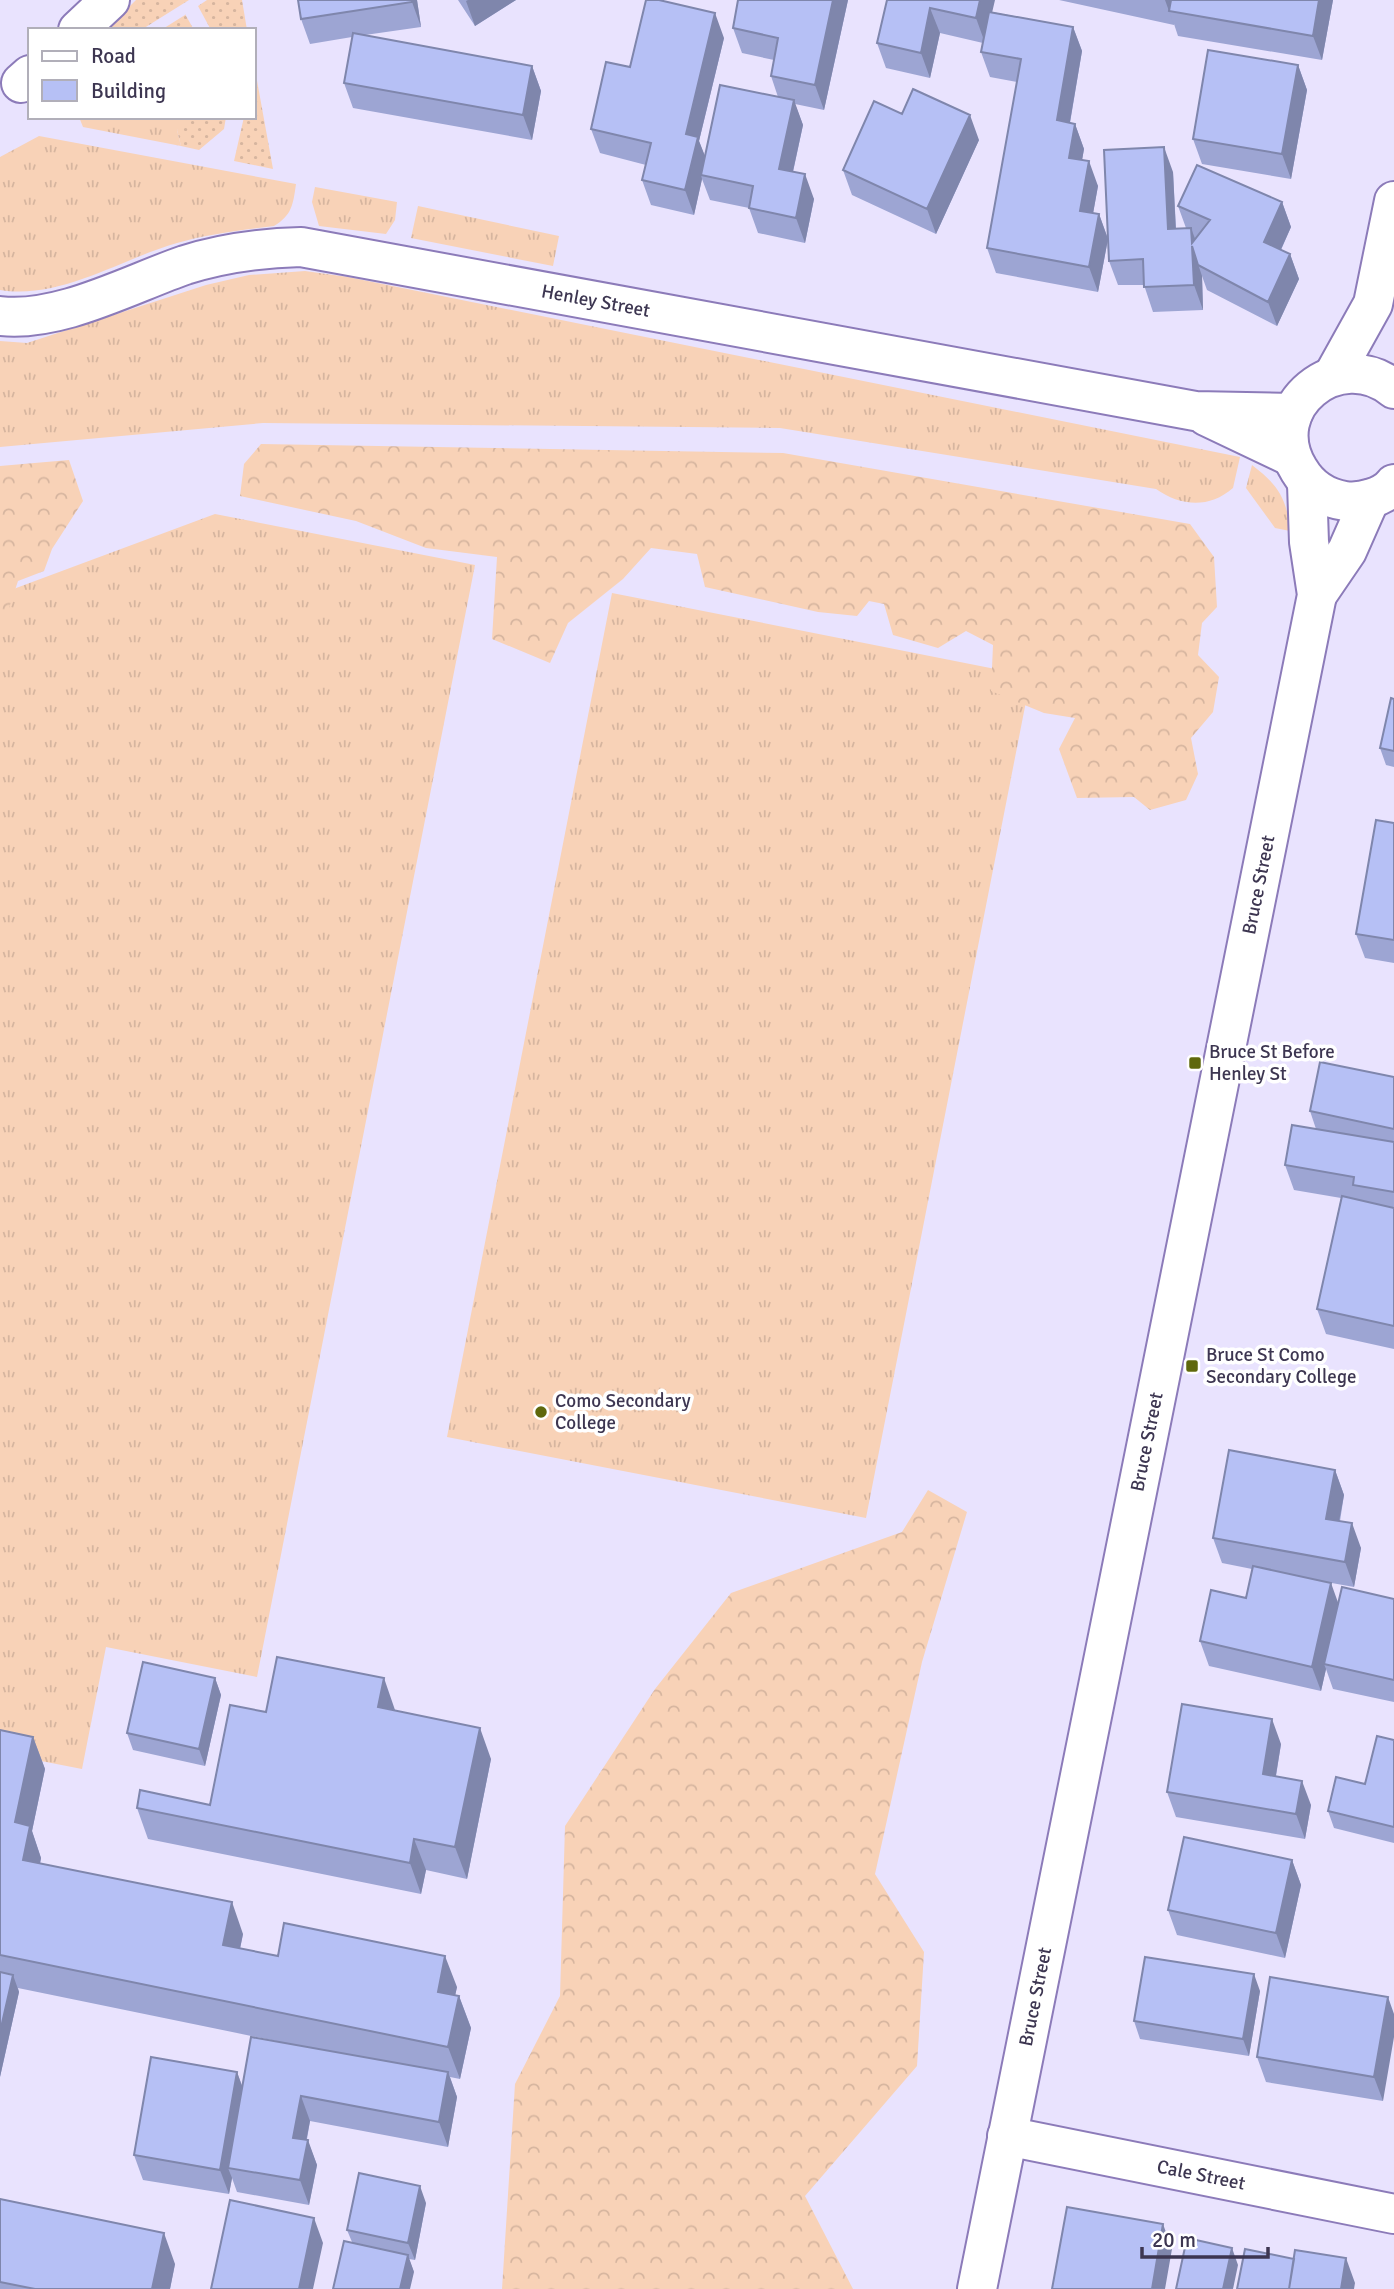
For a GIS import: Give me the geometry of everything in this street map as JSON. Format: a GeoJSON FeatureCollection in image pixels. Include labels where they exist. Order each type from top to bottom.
{"type":"FeatureCollection","features":[{"type":"Feature","properties":{"kind":"street"},"geometry":{"type":"LineString","coordinates":[[80,28],[110,0]]}},
{"type":"Feature","properties":{"kind":"street"},"geometry":{"type":"LineString","coordinates":[[1333,376],[1373,304],[1394,201]]}},
{"type":"Feature","properties":{"kind":"street","name":"Henley Street"},"geometry":{"type":"LineString","coordinates":[[0,316],[46,313],[188,264],[255,249],[301,247],[1195,411],[1293,413]]}},
{"type":"Feature","properties":{"kind":"street"},"geometry":{"type":"LineString","coordinates":[[1293,413],[1313,386],[1333,376],[1355,374],[1388,384],[1373,304]]}},
{"type":"Feature","properties":{"kind":"street","name":"Henley Street"},"geometry":{"type":"LineString","coordinates":[[1195,411],[1299,470],[1326,496],[1348,502],[1382,492]]}},
{"type":"Feature","properties":{"kind":"street","name":"Bruce Street"},"geometry":{"type":"LineString","coordinates":[[977,2289],[1317,595],[1299,470],[1287,434],[1293,413]]}},
{"type":"Feature","properties":{"kind":"street","name":"Bruce Street"},"geometry":{"type":"LineString","coordinates":[[1317,595],[1382,492]]}},
{"type":"Feature","properties":{"kind":"street","name":"Cale Street"},"geometry":{"type":"LineString","coordinates":[[1007,2136],[1394,2214]]}},
{"type":"Feature","properties":{"kind":"green space"},"geometry":{"type":"Polygon","coordinates":[[[136,0],[189,0],[144,28],[108,28],[136,0]]]}},
{"type":"Feature","properties":{"kind":"green space"},"geometry":{"type":"Polygon","coordinates":[[[207,0],[242,0],[247,28],[210,28],[198,6],[207,0]]]}},
{"type":"Feature","properties":{"kind":"green space"},"geometry":{"type":"Polygon","coordinates":[[[185,15],[193,28],[164,28],[185,15]]]}},
{"type":"Feature","properties":{"kind":"green space"},"geometry":{"type":"Polygon","coordinates":[[[256,75],[273,169],[234,161],[244,119],[256,119],[256,75]]]}},
{"type":"Feature","properties":{"kind":"green space"},"geometry":{"type":"Polygon","coordinates":[[[80,119],[198,119],[177,130],[181,146],[83,127],[80,119]]]}},
{"type":"Feature","properties":{"kind":"green space"},"geometry":{"type":"Polygon","coordinates":[[[186,119],[226,119],[224,129],[199,150],[181,146],[177,130],[186,119]]]}},
{"type":"Feature","properties":{"kind":"green space"},"geometry":{"type":"Polygon","coordinates":[[[39,136],[296,184],[292,204],[285,218],[274,226],[177,243],[68,284],[23,292],[0,290],[0,157],[39,136]]]}},
{"type":"Feature","properties":{"kind":"green space"},"geometry":{"type":"Polygon","coordinates":[[[315,187],[397,202],[395,220],[386,234],[319,226],[312,202],[315,187]]]}},
{"type":"Feature","properties":{"kind":"green space"},"geometry":{"type":"Polygon","coordinates":[[[418,206],[559,236],[553,266],[411,238],[418,206]]]}},
{"type":"Feature","properties":{"kind":"green space"},"geometry":{"type":"Polygon","coordinates":[[[305,271],[348,277],[1240,457],[1233,488],[1214,499],[1194,503],[1175,499],[1156,489],[780,428],[263,423],[0,447],[0,341],[27,343],[206,285],[249,275],[305,271]]]}},
{"type":"Feature","properties":{"kind":"green space"},"geometry":{"type":"Polygon","coordinates":[[[261,444],[783,453],[1190,524],[1214,557],[1217,607],[1202,623],[1198,655],[1219,677],[1213,712],[1191,738],[1198,774],[1186,800],[1150,810],[1134,797],[1077,798],[1059,749],[1075,718],[1044,713],[991,691],[993,645],[966,631],[938,648],[893,635],[884,604],[869,601],[857,616],[818,612],[705,587],[697,554],[651,548],[623,579],[568,623],[550,663],[492,639],[497,557],[426,548],[356,521],[240,496],[244,464],[261,444]]]}},
{"type":"Feature","properties":{"kind":"green space"},"geometry":{"type":"Polygon","coordinates":[[[69,460],[83,501],[52,549],[44,571],[18,581],[4,623],[0,624],[0,466],[69,460]]]}},
{"type":"Feature","properties":{"kind":"green space"},"geometry":{"type":"Polygon","coordinates":[[[1252,465],[1280,493],[1290,531],[1275,528],[1246,488],[1252,465]]]}},
{"type":"Feature","properties":{"kind":"green space"},"geometry":{"type":"Polygon","coordinates":[[[215,514],[475,565],[257,1677],[106,1647],[82,1769],[0,1753],[0,594],[215,514]]]}},
{"type":"Feature","properties":{"kind":"green space"},"geometry":{"type":"Polygon","coordinates":[[[612,593],[1031,676],[866,1518],[447,1437],[612,593]]]}},
{"type":"Feature","properties":{"kind":"green space"},"geometry":{"type":"Polygon","coordinates":[[[928,1490],[967,1512],[922,1662],[875,1874],[924,1952],[917,2066],[805,2196],[853,2289],[502,2289],[515,2084],[560,1996],[565,1826],[655,1689],[731,1593],[902,1532],[928,1490]]]}},
{"type":"Feature","properties":{"kind":"building"},"geometry":{"type":"Polygon","coordinates":[[[298,0],[412,0],[412,2],[301,19],[298,0]]]}},
{"type":"Feature","properties":{"kind":"building"},"geometry":{"type":"Polygon","coordinates":[[[646,0],[659,0],[715,13],[686,134],[698,137],[685,190],[642,180],[651,143],[591,129],[606,62],[630,67],[646,0]]]}},
{"type":"Feature","properties":{"kind":"building"},"geometry":{"type":"Polygon","coordinates":[[[738,0],[833,0],[815,85],[771,76],[778,38],[733,28],[738,0]]]}},
{"type":"Feature","properties":{"kind":"building"},"geometry":{"type":"Polygon","coordinates":[[[887,0],[980,0],[976,18],[930,8],[921,53],[877,43],[887,0]]]}},
{"type":"Feature","properties":{"kind":"building"},"geometry":{"type":"Polygon","coordinates":[[[1171,0],[1319,0],[1313,36],[1169,11],[1171,0]]]}},
{"type":"Feature","properties":{"kind":"building"},"geometry":{"type":"Polygon","coordinates":[[[989,12],[1073,27],[1057,120],[1075,124],[1069,158],[1089,161],[1080,211],[1099,214],[1089,267],[987,248],[1021,59],[981,52],[989,12]]]}},
{"type":"Feature","properties":{"kind":"building"},"geometry":{"type":"Polygon","coordinates":[[[353,33],[532,66],[523,115],[344,83],[353,33]]]}},
{"type":"Feature","properties":{"kind":"building"},"geometry":{"type":"Polygon","coordinates":[[[1208,50],[1298,65],[1282,154],[1193,139],[1208,50]]]}},
{"type":"Feature","properties":{"kind":"building"},"geometry":{"type":"Polygon","coordinates":[[[720,85],[794,100],[779,169],[805,174],[796,218],[749,208],[753,186],[701,175],[720,85]]]}},
{"type":"Feature","properties":{"kind":"building"},"geometry":{"type":"Polygon","coordinates":[[[913,89],[970,115],[927,209],[843,170],[874,101],[902,114],[913,89]]]}},
{"type":"Feature","properties":{"kind":"building"},"geometry":{"type":"Polygon","coordinates":[[[1164,147],[1168,229],[1191,228],[1192,243],[1210,220],[1178,206],[1197,165],[1282,202],[1264,242],[1290,254],[1268,302],[1198,265],[1192,246],[1194,285],[1144,287],[1143,259],[1109,261],[1104,150],[1164,147]]]}},
{"type":"Feature","properties":{"kind":"building"},"geometry":{"type":"Polygon","coordinates":[[[1391,698],[1394,699],[1394,751],[1380,748],[1391,698]]]}},
{"type":"Feature","properties":{"kind":"building"},"geometry":{"type":"Polygon","coordinates":[[[1376,820],[1394,823],[1394,940],[1356,934],[1376,820]]]}},
{"type":"Feature","properties":{"kind":"building"},"geometry":{"type":"Polygon","coordinates":[[[1320,1062],[1394,1077],[1394,1129],[1310,1111],[1320,1062]]]}},
{"type":"Feature","properties":{"kind":"building"},"geometry":{"type":"Polygon","coordinates":[[[1292,1125],[1394,1142],[1394,1192],[1353,1185],[1354,1177],[1285,1165],[1292,1125]]]}},
{"type":"Feature","properties":{"kind":"building"},"geometry":{"type":"Polygon","coordinates":[[[1342,1196],[1394,1208],[1394,1326],[1317,1309],[1342,1196]]]}},
{"type":"Feature","properties":{"kind":"building"},"geometry":{"type":"Polygon","coordinates":[[[1229,1450],[1335,1470],[1326,1519],[1352,1523],[1345,1562],[1213,1538],[1229,1450]]]}},
{"type":"Feature","properties":{"kind":"building"},"geometry":{"type":"Polygon","coordinates":[[[1253,1566],[1331,1583],[1312,1667],[1200,1641],[1211,1590],[1246,1598],[1253,1566]]]}},
{"type":"Feature","properties":{"kind":"building"},"geometry":{"type":"Polygon","coordinates":[[[1342,1587],[1394,1599],[1394,1680],[1324,1664],[1342,1587]]]}},
{"type":"Feature","properties":{"kind":"building"},"geometry":{"type":"Polygon","coordinates":[[[277,1657],[384,1678],[378,1707],[480,1728],[455,1847],[414,1839],[410,1863],[137,1808],[140,1790],[210,1805],[230,1705],[266,1712],[277,1657]]]}},
{"type":"Feature","properties":{"kind":"building"},"geometry":{"type":"Polygon","coordinates":[[[143,1662],[215,1678],[199,1749],[127,1733],[143,1662]]]}},
{"type":"Feature","properties":{"kind":"building"},"geometry":{"type":"Polygon","coordinates":[[[1182,1704],[1272,1719],[1263,1774],[1302,1781],[1296,1814],[1167,1792],[1182,1704]]]}},
{"type":"Feature","properties":{"kind":"building"},"geometry":{"type":"Polygon","coordinates":[[[0,1730],[33,1737],[15,1822],[30,1826],[23,1860],[232,1902],[223,1945],[278,1956],[284,1923],[445,1956],[438,1992],[459,1996],[448,2047],[0,1955],[0,1730]]]}},
{"type":"Feature","properties":{"kind":"building"},"geometry":{"type":"Polygon","coordinates":[[[1377,1736],[1394,1740],[1394,1827],[1328,1811],[1336,1777],[1365,1784],[1377,1736]]]}},
{"type":"Feature","properties":{"kind":"building"},"geometry":{"type":"Polygon","coordinates":[[[1184,1837],[1292,1860],[1276,1933],[1168,1910],[1184,1837]]]}},
{"type":"Feature","properties":{"kind":"building"},"geometry":{"type":"Polygon","coordinates":[[[1145,1957],[1254,1974],[1243,2039],[1134,2021],[1145,1957]]]}},
{"type":"Feature","properties":{"kind":"building"},"geometry":{"type":"Polygon","coordinates":[[[0,1972],[13,1975],[0,2032],[0,1972]]]}},
{"type":"Feature","properties":{"kind":"building"},"geometry":{"type":"Polygon","coordinates":[[[1270,1977],[1388,1997],[1374,2077],[1257,2057],[1270,1977]]]}},
{"type":"Feature","properties":{"kind":"building"},"geometry":{"type":"Polygon","coordinates":[[[251,2037],[448,2072],[439,2122],[301,2096],[293,2138],[308,2140],[300,2180],[228,2168],[251,2037]]]}},
{"type":"Feature","properties":{"kind":"building"},"geometry":{"type":"Polygon","coordinates":[[[151,2057],[237,2072],[220,2170],[134,2155],[151,2057]]]}},
{"type":"Feature","properties":{"kind":"building"},"geometry":{"type":"Polygon","coordinates":[[[359,2173],[420,2186],[408,2243],[347,2230],[359,2173]]]}},
{"type":"Feature","properties":{"kind":"building"},"geometry":{"type":"Polygon","coordinates":[[[0,2199],[164,2233],[152,2289],[35,2289],[0,2282],[0,2199]]]}},
{"type":"Feature","properties":{"kind":"building"},"geometry":{"type":"Polygon","coordinates":[[[230,2200],[314,2218],[299,2289],[211,2289],[230,2200]]]}},
{"type":"Feature","properties":{"kind":"building"},"geometry":{"type":"Polygon","coordinates":[[[1067,2207],[1163,2224],[1152,2289],[1052,2289],[1067,2207]]]}},
{"type":"Feature","properties":{"kind":"building"},"geometry":{"type":"Polygon","coordinates":[[[1187,2238],[1232,2248],[1223,2289],[1176,2289],[1187,2238]]]}},
{"type":"Feature","properties":{"kind":"building"},"geometry":{"type":"Polygon","coordinates":[[[344,2241],[408,2255],[400,2289],[333,2289],[344,2241]]]}},
{"type":"Feature","properties":{"kind":"building"},"geometry":{"type":"Polygon","coordinates":[[[1245,2249],[1294,2259],[1289,2289],[1237,2289],[1245,2249]]]}},
{"type":"Feature","properties":{"kind":"building"},"geometry":{"type":"Polygon","coordinates":[[[1295,2250],[1346,2258],[1341,2289],[1289,2289],[1295,2250]]]}},
{"type":"Feature","properties":{"kind":"place","name":"Bruce St Before Henley St"},"geometry":{"type":"Point","coordinates":[1195,1063]}},
{"type":"Feature","properties":{"kind":"place","name":"Bruce St Como Secondary College"},"geometry":{"type":"Point","coordinates":[1192,1366]}},
{"type":"Feature","properties":{"kind":"place","name":"Como Secondary College"},"geometry":{"type":"Point","coordinates":[541,1412]}}]}
